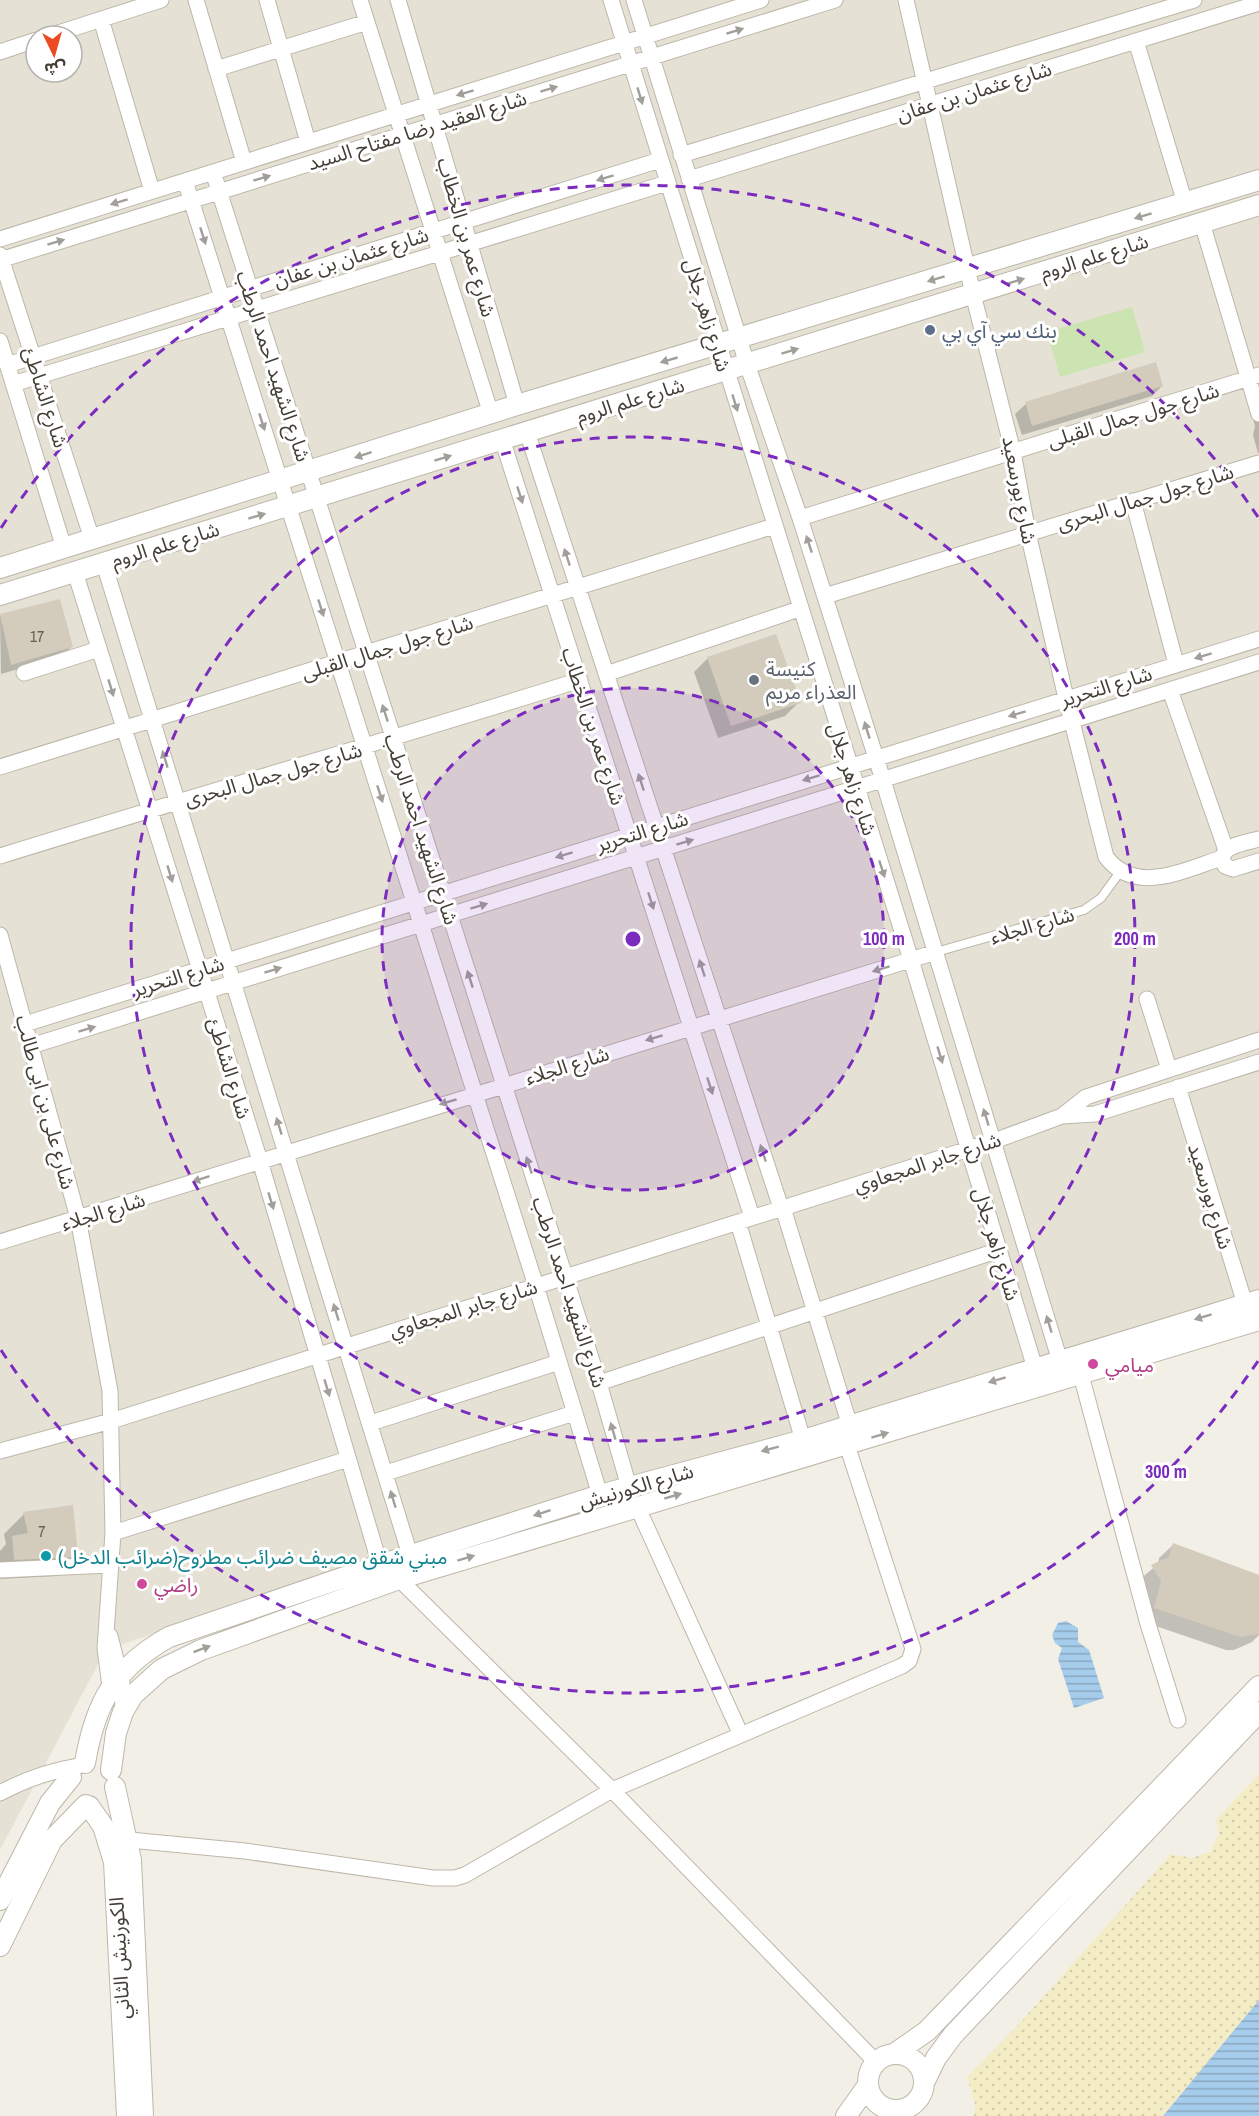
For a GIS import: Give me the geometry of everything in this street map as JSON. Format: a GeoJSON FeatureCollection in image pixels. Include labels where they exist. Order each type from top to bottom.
{"type":"FeatureCollection","features":[{"type":"Feature","properties":{"kind":"street"},"geometry":{"type":"LineString","coordinates":[[84,24],[161,0]]}},
{"type":"Feature","properties":{"kind":"street"},"geometry":{"type":"LineString","coordinates":[[196,0],[244,162]]}},
{"type":"Feature","properties":{"kind":"street"},"geometry":{"type":"LineString","coordinates":[[267,0],[308,142]]}},
{"type":"Feature","properties":{"kind":"street","name":"شارع عمر بن الخطاب"},"geometry":{"type":"LineString","coordinates":[[360,0],[491,414]]}},
{"type":"Feature","properties":{"kind":"street","name":"شارع عمر بن الخطاب"},"geometry":{"type":"LineString","coordinates":[[398,0],[517,405]]}},
{"type":"Feature","properties":{"kind":"street","name":"شارع زاهر جلال"},"geometry":{"type":"LineString","coordinates":[[611,0],[911,960],[1038,1378]]}},
{"type":"Feature","properties":{"kind":"street","name":"شارع زاهر جلال"},"geometry":{"type":"LineString","coordinates":[[634,0],[747,364],[800,518],[883,780],[1060,1361],[1073,1378],[1178,1720]]}},
{"type":"Feature","properties":{"kind":"street","name":"شارع العقيد رضا مفتاح السيد"},"geometry":{"type":"LineString","coordinates":[[0,239],[761,0]]}},
{"type":"Feature","properties":{"kind":"street","name":"شارع العقيد رضا مفتاح السيد"},"geometry":{"type":"LineString","coordinates":[[0,258],[835,0]]}},
{"type":"Feature","properties":{"kind":"street","name":"شارع بورسعيد"},"geometry":{"type":"LineString","coordinates":[[906,0],[973,294],[1014,452],[1028,532],[1066,698],[1106,857],[1120,872]]}},
{"type":"Feature","properties":{"kind":"street","name":"شارع عثمان بن عفان"},"geometry":{"type":"LineString","coordinates":[[681,155],[1194,0]]}},
{"type":"Feature","properties":{"kind":"street","name":"شارع عثمان بن عفان"},"geometry":{"type":"LineString","coordinates":[[689,179],[1259,3]]}},
{"type":"Feature","properties":{"kind":"street"},"geometry":{"type":"LineString","coordinates":[[101,19],[152,191]]}},
{"type":"Feature","properties":{"kind":"street"},"geometry":{"type":"LineString","coordinates":[[216,69],[367,22]]}},
{"type":"Feature","properties":{"kind":"street"},"geometry":{"type":"LineString","coordinates":[[1136,41],[1185,203]]}},
{"type":"Feature","properties":{"kind":"street"},"geometry":{"type":"LineString","coordinates":[[0,52],[24,44]]}},
{"type":"Feature","properties":{"kind":"street","name":"شارع عثمان بن عفان"},"geometry":{"type":"LineString","coordinates":[[8,374],[33,357],[660,160]]}},
{"type":"Feature","properties":{"kind":"street","name":"شارع الشهيد احمد الرطب"},"geometry":{"type":"LineString","coordinates":[[213,172],[599,1383],[629,1487]]}},
{"type":"Feature","properties":{"kind":"street","name":"شارع علم الروم"},"geometry":{"type":"LineString","coordinates":[[0,568],[281,482],[517,405],[718,346],[1259,180]]}},
{"type":"Feature","properties":{"kind":"street","name":"شارع الشهيد احمد الرطب"},"geometry":{"type":"LineString","coordinates":[[185,181],[536,1286],[600,1495]]}},
{"type":"Feature","properties":{"kind":"street","name":"شارع عثمان بن عفان"},"geometry":{"type":"LineString","coordinates":[[8,374],[39,376],[668,183]]}},
{"type":"Feature","properties":{"kind":"street","name":"شارع علم الروم"},"geometry":{"type":"LineString","coordinates":[[0,595],[1259,205]]}},
{"type":"Feature","properties":{"kind":"street"},"geometry":{"type":"LineString","coordinates":[[1202,223],[1253,377],[1259,414]]}},
{"type":"Feature","properties":{"kind":"street","name":"شارع الشاطئ"},"geometry":{"type":"LineString","coordinates":[[0,258],[92,539]]}},
{"type":"Feature","properties":{"kind":"street","name":"شارع الشاطئ"},"geometry":{"type":"LineString","coordinates":[[0,341],[8,374],[64,548]]}},
{"type":"Feature","properties":{"kind":"street","name":"شارع جول جمال القبلى"},"geometry":{"type":"LineString","coordinates":[[800,518],[1253,377]]}},
{"type":"Feature","properties":{"kind":"street","name":"شارع عمر بن الخطاب"},"geometry":{"type":"LineString","coordinates":[[526,432],[782,1208],[815,1312],[848,1435],[911,1641],[912,1655],[902,1666],[741,1735]]}},
{"type":"Feature","properties":{"kind":"street","name":"شارع عمر بن الخطاب"},"geometry":{"type":"LineString","coordinates":[[502,440],[691,1027],[745,1220],[770,1327],[803,1440]]}},
{"type":"Feature","properties":{"kind":"street","name":"شارع جول جمال البحرى"},"geometry":{"type":"LineString","coordinates":[[825,596],[1259,463]]}},
{"type":"Feature","properties":{"kind":"street"},"geometry":{"type":"LineString","coordinates":[[1133,501],[1176,664]]}},
{"type":"Feature","properties":{"kind":"street","name":"شارع جول جمال القبلى"},"geometry":{"type":"LineString","coordinates":[[0,766],[774,526]]}},
{"type":"Feature","properties":{"kind":"street","name":"شارع الشاطئ"},"geometry":{"type":"LineString","coordinates":[[104,564],[410,1555]]}},
{"type":"Feature","properties":{"kind":"street","name":"شارع الشاطئ"},"geometry":{"type":"LineString","coordinates":[[75,572],[260,1161],[380,1565]]}},
{"type":"Feature","properties":{"kind":"street"},"geometry":{"type":"LineString","coordinates":[[606,674],[800,609]]}},
{"type":"Feature","properties":{"kind":"street","name":"شارع التحرير"},"geometry":{"type":"LineString","coordinates":[[25,1024],[1259,639]]}},
{"type":"Feature","properties":{"kind":"street"},"geometry":{"type":"LineString","coordinates":[[24,673],[99,649]]}},
{"type":"Feature","properties":{"kind":"street","name":"شارع التحرير"},"geometry":{"type":"LineString","coordinates":[[31,1046],[1259,662]]}},
{"type":"Feature","properties":{"kind":"street","name":"شارع جول جمال البحرى"},"geometry":{"type":"LineString","coordinates":[[0,856],[149,809],[365,748],[580,680]]}},
{"type":"Feature","properties":{"kind":"street"},"geometry":{"type":"LineString","coordinates":[[1170,690],[1224,854],[1225,866],[1233,869],[1259,861]]}},
{"type":"Feature","properties":{"kind":"street"},"geometry":{"type":"LineString","coordinates":[[1120,872],[1138,879],[1155,878],[1259,839]]}},
{"type":"Feature","properties":{"kind":"street","name":"شارع على بن ابى طالب"},"geometry":{"type":"LineString","coordinates":[[0,935],[78,1218],[95,1298],[110,1391],[113,1533],[108,1628],[115,1680],[123,1712]]}},
{"type":"Feature","properties":{"kind":"street","name":"شارع الجلاء"},"geometry":{"type":"LineString","coordinates":[[0,1242],[936,952]]}},
{"type":"Feature","properties":{"kind":"street"},"geometry":{"type":"LineString","coordinates":[[1147,999],[1169,1068]]}},
{"type":"Feature","properties":{"kind":"street","name":"شارع جابر المجعاوي"},"geometry":{"type":"LineString","coordinates":[[0,1450],[111,1421],[317,1354],[994,1142],[1062,1116],[1086,1097],[1259,1040]]}},
{"type":"Feature","properties":{"kind":"street","name":"شارع جابر المجعاوي"},"geometry":{"type":"LineString","coordinates":[[1062,1116],[1087,1116],[1259,1062]]}},
{"type":"Feature","properties":{"kind":"street","name":"شارع بورسعيد"},"geometry":{"type":"LineString","coordinates":[[1178,1087],[1252,1302]]}},
{"type":"Feature","properties":{"kind":"street"},"geometry":{"type":"LineString","coordinates":[[599,1383],[999,1250]]}},
{"type":"Feature","properties":{"kind":"street","name":"شارع الكورنيش"},"geometry":{"type":"LineString","coordinates":[[1038,1378],[1060,1361],[1252,1302]]}},
{"type":"Feature","properties":{"kind":"street","name":"شارع الكورنيش"},"geometry":{"type":"LineString","coordinates":[[113,1779],[114,1740],[123,1712],[154,1676],[201,1650],[399,1579],[637,1506],[848,1435],[1038,1378],[1073,1378],[1259,1320]]}},
{"type":"Feature","properties":{"kind":"street"},"geometry":{"type":"LineString","coordinates":[[371,1423],[559,1362]]}},
{"type":"Feature","properties":{"kind":"street"},"geometry":{"type":"LineString","coordinates":[[386,1473],[574,1413]]}},
{"type":"Feature","properties":{"kind":"street","name":"شارع الكورنيش"},"geometry":{"type":"LineString","coordinates":[[0,1900],[50,1803],[78,1769],[93,1723],[115,1680],[151,1647],[188,1630],[380,1565],[600,1495],[803,1440],[848,1435]]}},
{"type":"Feature","properties":{"kind":"street"},"geometry":{"type":"LineString","coordinates":[[113,1533],[348,1459]]}},
{"type":"Feature","properties":{"kind":"street"},"geometry":{"type":"LineString","coordinates":[[113,1835],[433,1878],[455,1878],[465,1875],[612,1790],[741,1735],[637,1506]]}},
{"type":"Feature","properties":{"kind":"street"},"geometry":{"type":"LineString","coordinates":[[0,1570],[110,1565]]}},
{"type":"Feature","properties":{"kind":"street"},"geometry":{"type":"LineString","coordinates":[[399,1579],[885,2058],[909,2057],[915,2062],[924,2083]]}},
{"type":"Feature","properties":{"kind":"street"},"geometry":{"type":"LineString","coordinates":[[115,1680],[154,1676],[151,1647]]}},
{"type":"Feature","properties":{"kind":"street"},"geometry":{"type":"LineString","coordinates":[[1259,1686],[927,2031],[885,2058],[868,2076],[868,2085],[874,2100],[891,2113],[905,2108],[918,2098],[936,2058],[953,2035],[1259,1712]]}},
{"type":"Feature","properties":{"kind":"street"},"geometry":{"type":"LineString","coordinates":[[0,1793],[27,1779],[52,1770],[78,1769],[99,1762],[113,1779],[123,1817],[110,1815],[143,2116]]}},
{"type":"Feature","properties":{"kind":"street"},"geometry":{"type":"LineString","coordinates":[[78,1769],[72,1791],[87,1805]]}},
{"type":"Feature","properties":{"kind":"street"},"geometry":{"type":"LineString","coordinates":[[0,1946],[52,1840],[87,1805],[106,1802],[113,1779]]}},
{"type":"Feature","properties":{"kind":"street","name":"الكورنيش الثاني"},"geometry":{"type":"LineString","coordinates":[[87,1805],[113,1835],[127,2116]]}},
{"type":"Feature","properties":{"kind":"street"},"geometry":{"type":"LineString","coordinates":[[846,2116],[868,2085]]}},
{"type":"Feature","properties":{"kind":"lane","name":"شارع الجلاء"},"geometry":{"type":"LineString","coordinates":[[936,952],[1084,910],[1101,898],[1120,872]]}},
{"type":"Feature","properties":{"kind":"shaded area"},"geometry":{"type":"Polygon","coordinates":[[[0,0],[1259,0],[1259,1291],[1035,1358],[106,1649],[0,1850],[0,0]]]}},
{"type":"Feature","properties":{"kind":"sand"},"geometry":{"type":"Polygon","coordinates":[[[1259,1774],[1259,2000],[1163,2116],[974,2116],[975,2104],[967,2077],[1019,2024],[1171,1854],[1192,1858],[1210,1852],[1219,1834],[1216,1820],[1259,1774]]]}},
{"type":"Feature","properties":{"kind":"green space"},"geometry":{"type":"Polygon","coordinates":[[[1132,307],[1145,352],[1060,377],[1047,332],[1132,307]]]}},
{"type":"Feature","properties":{"kind":"water"},"geometry":{"type":"Polygon","coordinates":[[[1066,1621],[1078,1628],[1078,1642],[1089,1650],[1104,1698],[1074,1708],[1058,1659],[1062,1648],[1055,1643],[1052,1635],[1058,1623],[1066,1621]]]}},
{"type":"Feature","properties":{"kind":"water"},"geometry":{"type":"Polygon","coordinates":[[[1259,2000],[1259,2116],[1163,2116],[1259,2000]]]}},
{"type":"Feature","properties":{"kind":"building"},"geometry":{"type":"Polygon","coordinates":[[[1156,362],[1163,386],[1032,426],[1025,402],[1156,362]]]}},
{"type":"Feature","properties":{"kind":"building"},"geometry":{"type":"Polygon","coordinates":[[[60,599],[73,647],[11,665],[0,614],[60,599]]]}},
{"type":"Feature","properties":{"kind":"building","name":"كنيسة العذراء مريم"},"geometry":{"type":"Polygon","coordinates":[[[776,634],[801,703],[731,726],[707,657],[776,634]]]}},
{"type":"Feature","properties":{"kind":"building","name":"مبني شقق مصيف ضرائب مطروح(ضرائب الدخل)"},"geometry":{"type":"Polygon","coordinates":[[[73,1505],[78,1557],[14,1560],[12,1536],[28,1533],[23,1512],[73,1505]]]}},
{"type":"Feature","properties":{"kind":"building"},"geometry":{"type":"Polygon","coordinates":[[[1173,1543],[1259,1575],[1259,1634],[1240,1637],[1154,1608],[1161,1581],[1151,1565],[1169,1557],[1173,1543]]]}},
{"type":"Feature","properties":{"kind":"place","name":"بنك سي آي بي"},"geometry":{"type":"Point","coordinates":[930,330]}},
{"type":"Feature","properties":{"kind":"place","name":"كنيسة العذراء مريم"},"geometry":{"type":"Point","coordinates":[754,680]}},
{"type":"Feature","properties":{"kind":"place","name":"ميامي"},"geometry":{"type":"Point","coordinates":[1093,1364]}},
{"type":"Feature","properties":{"kind":"place","name":"مبني شقق مصيف ضرائب مطروح(ضرائب الدخل)"},"geometry":{"type":"Point","coordinates":[46,1556]}},
{"type":"Feature","properties":{"kind":"place","name":"راضي"},"geometry":{"type":"Point","coordinates":[142,1584]}}]}
